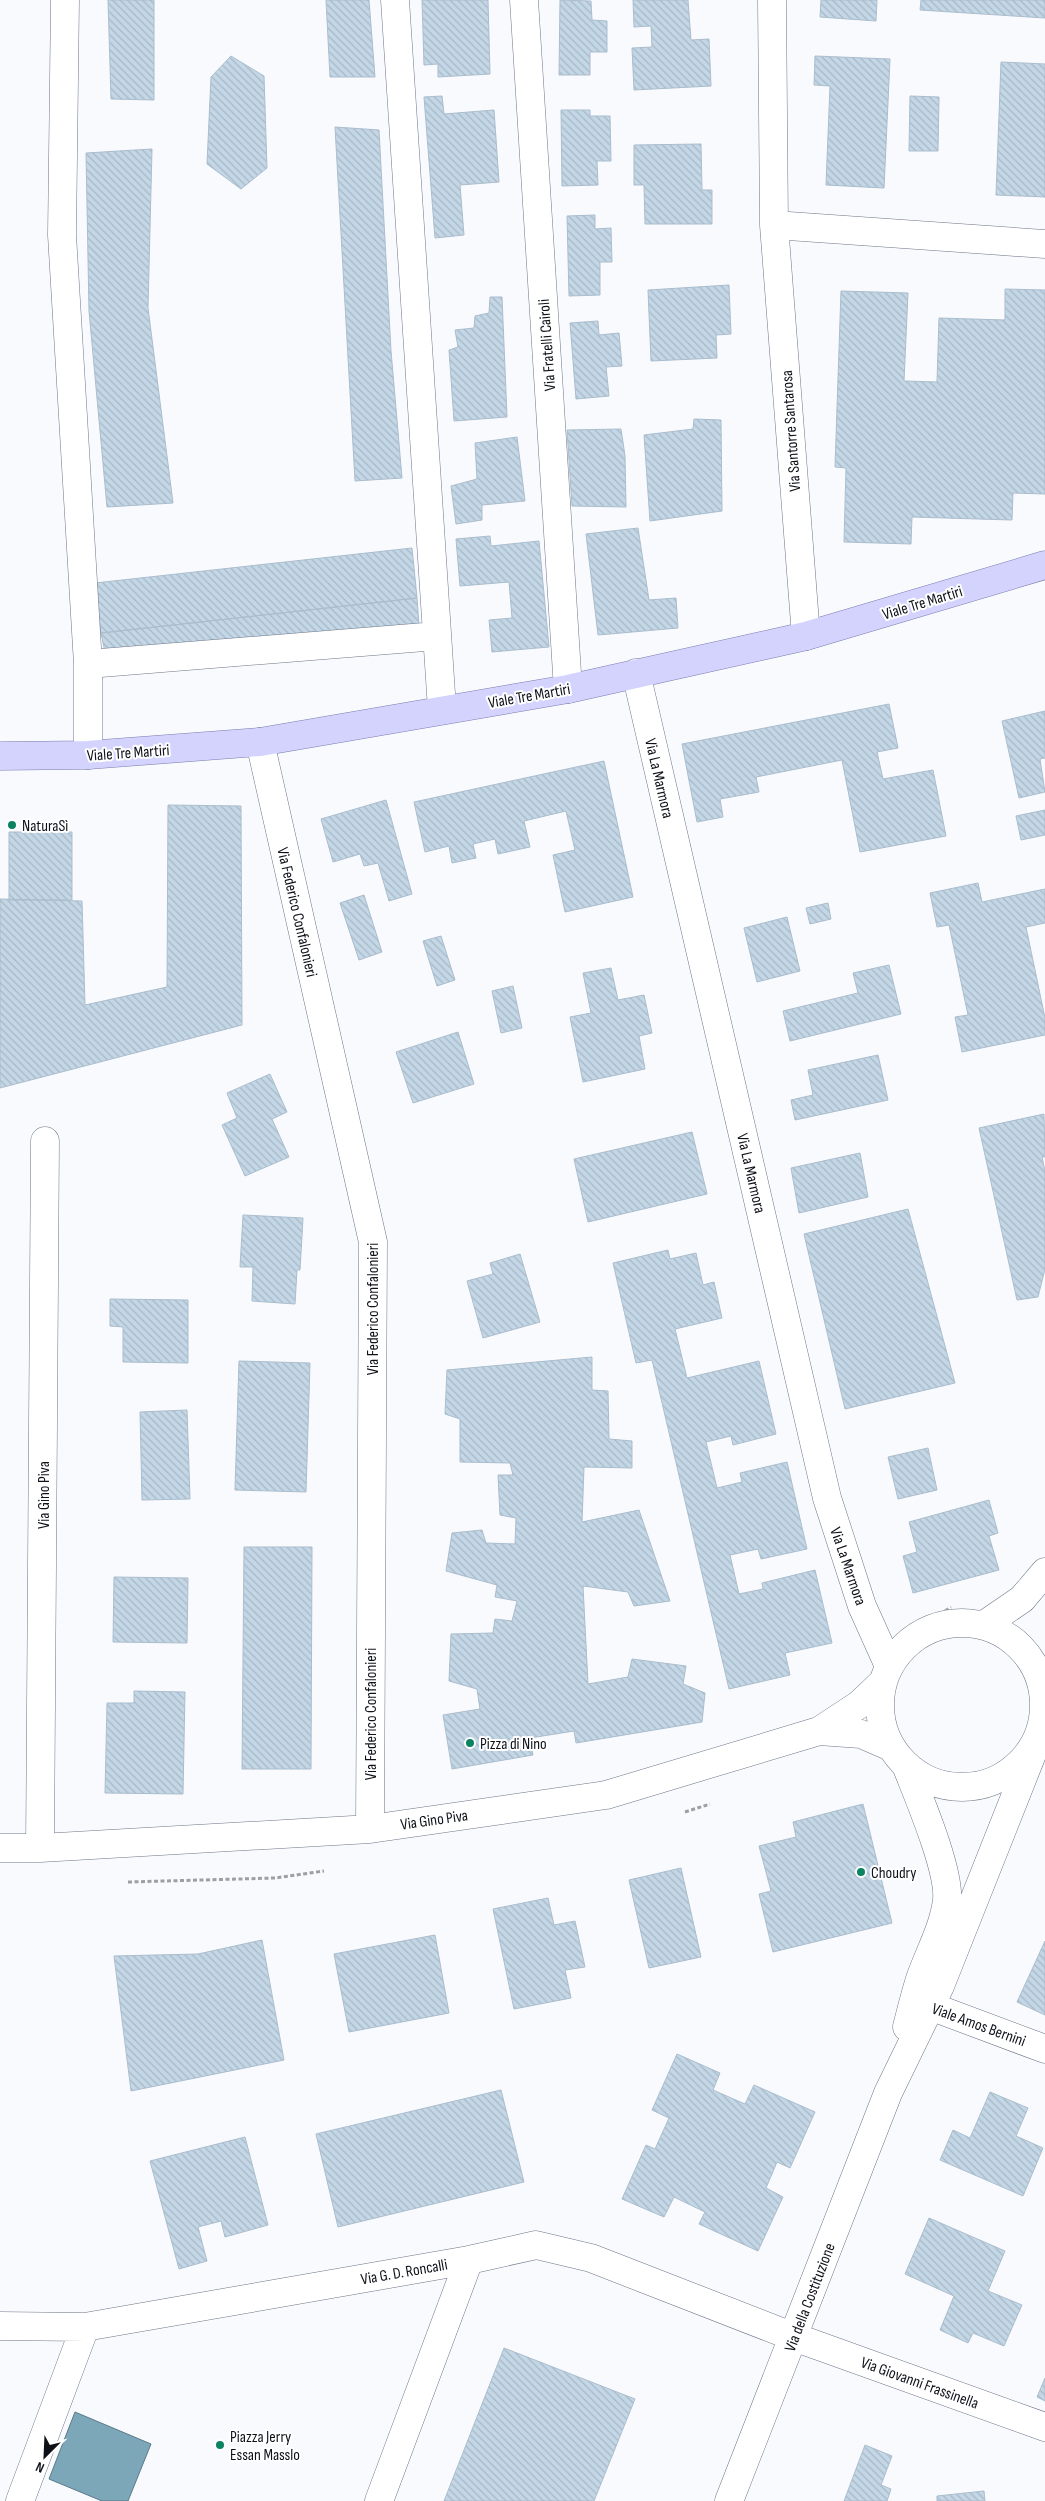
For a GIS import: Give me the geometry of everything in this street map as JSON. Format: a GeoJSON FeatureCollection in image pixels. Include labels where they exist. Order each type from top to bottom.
{"type":"FeatureCollection","features":[{"type":"Feature","properties":{"kind":"main road","name":"Viale Tre Martiri"},"geometry":{"type":"LineString","coordinates":[[0,756],[88,755],[260,742],[442,709],[568,689],[806,636],[1045,565]]}},
{"type":"Feature","properties":{"kind":"street"},"geometry":{"type":"LineString","coordinates":[[65,0],[62,235],[88,664],[88,755]]}},
{"type":"Feature","properties":{"kind":"street"},"geometry":{"type":"LineString","coordinates":[[395,0],[442,709]]}},
{"type":"Feature","properties":{"kind":"street","name":"Via Fratelli Cairoli"},"geometry":{"type":"LineString","coordinates":[[524,0],[568,689]]}},
{"type":"Feature","properties":{"kind":"street","name":"Via Santorre Santarosa"},"geometry":{"type":"LineString","coordinates":[[772,0],[774,225],[806,636]]}},
{"type":"Feature","properties":{"kind":"street"},"geometry":{"type":"LineString","coordinates":[[774,225],[1045,244]]}},
{"type":"Feature","properties":{"kind":"street"},"geometry":{"type":"LineString","coordinates":[[88,664],[437,636]]}},
{"type":"Feature","properties":{"kind":"street","name":"Via La Marmora"},"geometry":{"type":"LineString","coordinates":[[636,673],[827,1498],[884,1667]]}},
{"type":"Feature","properties":{"kind":"street","name":"Via Federico Confalonieri"},"geometry":{"type":"LineString","coordinates":[[260,742],[373,1242],[370,1829]]}},
{"type":"Feature","properties":{"kind":"street","name":"Via Gino Piva"},"geometry":{"type":"LineString","coordinates":[[40,1848],[45,1140]]}},
{"type":"Feature","properties":{"kind":"street"},"geometry":{"type":"LineString","coordinates":[[984,1625],[1022,1599],[1045,1572]]}},
{"type":"Feature","properties":{"kind":"street"},"geometry":{"type":"LineString","coordinates":[[819,1731],[860,1704],[884,1667],[906,1644],[929,1629],[956,1622],[984,1625],[1005,1634],[1022,1648],[1036,1667],[1044,1686],[1045,1712],[1040,1734],[922,2003]]}},
{"type":"Feature","properties":{"kind":"street"},"geometry":{"type":"LineString","coordinates":[[884,1667],[879,1705],[883,1727],[899,1756],[926,1817],[947,1884],[944,1916],[922,2003]]}},
{"type":"Feature","properties":{"kind":"street"},"geometry":{"type":"LineString","coordinates":[[819,1731],[861,1734],[899,1756],[929,1780],[954,1787],[981,1785],[1006,1775],[1026,1757],[1040,1734]]}},
{"type":"Feature","properties":{"kind":"street","name":"Via Gino Piva"},"geometry":{"type":"LineString","coordinates":[[0,1848],[40,1848],[370,1829],[606,1795],[819,1731]]}},
{"type":"Feature","properties":{"kind":"street","name":"Viale Amos Bernini"},"geometry":{"type":"LineString","coordinates":[[922,2003],[1045,2049]]}},
{"type":"Feature","properties":{"kind":"street","name":"Via della Costituzione"},"geometry":{"type":"LineString","coordinates":[[729,2501],[922,2003]]}},
{"type":"Feature","properties":{"kind":"street","name":"Via G. D. Roncalli"},"geometry":{"type":"LineString","coordinates":[[0,2326],[85,2327],[469,2260],[536,2245],[591,2258],[794,2337]]}},
{"type":"Feature","properties":{"kind":"street"},"geometry":{"type":"LineString","coordinates":[[380,2501],[469,2260]]}},
{"type":"Feature","properties":{"kind":"street"},"geometry":{"type":"LineString","coordinates":[[20,2501],[85,2327]]}},
{"type":"Feature","properties":{"kind":"street","name":"Via Giovanni Frassinella"},"geometry":{"type":"LineString","coordinates":[[794,2337],[1045,2428]]}},
{"type":"Feature","properties":{"kind":"path"},"geometry":{"type":"LineString","coordinates":[[884,1667],[955,1605]]}},
{"type":"Feature","properties":{"kind":"water"},"geometry":{"type":"Polygon","coordinates":[[[75,2412],[151,2444],[128,2501],[102,2501],[49,2479],[75,2412]]]}},
{"type":"Feature","properties":{"kind":"building"},"geometry":{"type":"Polygon","coordinates":[[[108,0],[154,0],[154,100],[111,99],[108,0]]]}},
{"type":"Feature","properties":{"kind":"building"},"geometry":{"type":"Polygon","coordinates":[[[326,0],[369,0],[375,77],[330,77],[326,0]]]}},
{"type":"Feature","properties":{"kind":"building"},"geometry":{"type":"Polygon","coordinates":[[[422,0],[488,0],[490,74],[438,77],[438,64],[424,65],[422,0]]]}},
{"type":"Feature","properties":{"kind":"building"},"geometry":{"type":"Polygon","coordinates":[[[560,0],[591,1],[592,20],[607,21],[607,52],[590,52],[590,75],[559,75],[560,0]]]}},
{"type":"Feature","properties":{"kind":"building"},"geometry":{"type":"Polygon","coordinates":[[[633,0],[688,0],[691,40],[709,39],[711,86],[634,90],[632,48],[652,47],[651,26],[634,27],[633,0]]]}},
{"type":"Feature","properties":{"kind":"building"},"geometry":{"type":"Polygon","coordinates":[[[821,0],[877,0],[876,21],[820,17],[821,0]]]}},
{"type":"Feature","properties":{"kind":"building"},"geometry":{"type":"Polygon","coordinates":[[[921,0],[1045,0],[1045,18],[920,10],[921,0]]]}},
{"type":"Feature","properties":{"kind":"building"},"geometry":{"type":"Polygon","coordinates":[[[231,56],[264,76],[267,168],[241,189],[207,164],[211,77],[231,56]]]}},
{"type":"Feature","properties":{"kind":"building"},"geometry":{"type":"Polygon","coordinates":[[[815,56],[890,59],[884,188],[826,185],[830,86],[814,85],[815,56]]]}},
{"type":"Feature","properties":{"kind":"building"},"geometry":{"type":"Polygon","coordinates":[[[1001,62],[1045,64],[1045,197],[996,195],[1001,62]]]}},
{"type":"Feature","properties":{"kind":"building"},"geometry":{"type":"Polygon","coordinates":[[[442,96],[444,114],[494,110],[499,182],[460,185],[464,235],[435,238],[424,97],[442,96]]]}},
{"type":"Feature","properties":{"kind":"building"},"geometry":{"type":"Polygon","coordinates":[[[910,96],[939,97],[938,151],[909,151],[910,96]]]}},
{"type":"Feature","properties":{"kind":"building"},"geometry":{"type":"Polygon","coordinates":[[[561,110],[590,110],[590,116],[610,116],[611,161],[597,161],[598,185],[562,186],[561,110]]]}},
{"type":"Feature","properties":{"kind":"building"},"geometry":{"type":"Polygon","coordinates":[[[335,127],[379,130],[391,351],[402,478],[355,481],[335,127]]]}},
{"type":"Feature","properties":{"kind":"building"},"geometry":{"type":"Polygon","coordinates":[[[701,144],[702,190],[712,190],[712,224],[645,224],[644,185],[634,185],[634,145],[701,144]]]}},
{"type":"Feature","properties":{"kind":"building"},"geometry":{"type":"Polygon","coordinates":[[[152,149],[148,308],[173,503],[107,507],[89,311],[86,153],[152,149]]]}},
{"type":"Feature","properties":{"kind":"building"},"geometry":{"type":"Polygon","coordinates":[[[595,215],[595,229],[611,228],[612,262],[600,262],[600,295],[569,296],[567,216],[595,215]]]}},
{"type":"Feature","properties":{"kind":"building"},"geometry":{"type":"Polygon","coordinates":[[[729,285],[731,334],[716,335],[717,358],[651,361],[648,290],[729,285]]]}},
{"type":"Feature","properties":{"kind":"building"},"geometry":{"type":"Polygon","coordinates":[[[1005,289],[1045,290],[1045,494],[1013,493],[1012,520],[912,517],[911,544],[844,542],[846,468],[835,467],[841,291],[908,293],[904,381],[937,382],[939,318],[1005,320],[1005,289]]]}},
{"type":"Feature","properties":{"kind":"building"},"geometry":{"type":"Polygon","coordinates":[[[490,297],[502,297],[507,417],[454,421],[449,350],[458,347],[455,330],[474,328],[475,316],[489,313],[490,297]]]}},
{"type":"Feature","properties":{"kind":"building"},"geometry":{"type":"Polygon","coordinates":[[[598,321],[599,335],[619,333],[622,366],[606,367],[609,396],[576,399],[570,323],[598,321]]]}},
{"type":"Feature","properties":{"kind":"building"},"geometry":{"type":"Polygon","coordinates":[[[694,419],[721,420],[722,511],[650,521],[644,435],[693,429],[694,419]]]}},
{"type":"Feature","properties":{"kind":"building"},"geometry":{"type":"Polygon","coordinates":[[[621,429],[625,456],[626,507],[572,506],[567,430],[621,429]]]}},
{"type":"Feature","properties":{"kind":"building"},"geometry":{"type":"Polygon","coordinates":[[[517,437],[525,501],[482,505],[482,520],[456,524],[451,486],[477,479],[475,443],[517,437]]]}},
{"type":"Feature","properties":{"kind":"building"},"geometry":{"type":"Polygon","coordinates":[[[638,528],[649,600],[676,598],[678,628],[598,635],[586,534],[638,528]]]}},
{"type":"Feature","properties":{"kind":"building"},"geometry":{"type":"Polygon","coordinates":[[[490,536],[491,546],[539,541],[549,647],[492,652],[489,620],[512,618],[509,582],[460,586],[456,539],[490,536]]]}},
{"type":"Feature","properties":{"kind":"building"},"geometry":{"type":"Polygon","coordinates":[[[412,548],[417,598],[101,633],[95,583],[412,548]]]}},
{"type":"Feature","properties":{"kind":"building"},"geometry":{"type":"Polygon","coordinates":[[[417,598],[419,626],[106,657],[101,633],[417,598]]]}},
{"type":"Feature","properties":{"kind":"building"},"geometry":{"type":"Polygon","coordinates":[[[889,704],[898,748],[877,752],[883,779],[933,770],[946,836],[860,852],[842,760],[756,777],[759,792],[720,799],[723,817],[697,822],[682,744],[889,704]]]}},
{"type":"Feature","properties":{"kind":"building"},"geometry":{"type":"Polygon","coordinates":[[[1045,711],[1045,758],[1040,759],[1045,792],[1019,798],[1002,721],[1045,711]]]}},
{"type":"Feature","properties":{"kind":"building"},"geometry":{"type":"Polygon","coordinates":[[[604,761],[633,897],[565,912],[553,855],[575,850],[566,811],[524,821],[530,847],[498,854],[495,839],[473,844],[476,858],[452,863],[449,846],[425,852],[414,802],[604,761]]]}},
{"type":"Feature","properties":{"kind":"building"},"geometry":{"type":"Polygon","coordinates":[[[386,800],[412,894],[389,901],[378,863],[364,866],[360,854],[333,862],[321,819],[386,800]]]}},
{"type":"Feature","properties":{"kind":"building"},"geometry":{"type":"Polygon","coordinates":[[[168,805],[241,806],[242,1025],[0,1088],[0,899],[82,901],[85,1005],[167,987],[168,805]]]}},
{"type":"Feature","properties":{"kind":"building"},"geometry":{"type":"Polygon","coordinates":[[[1045,810],[1045,835],[1021,840],[1016,816],[1045,810]]]}},
{"type":"Feature","properties":{"kind":"building"},"geometry":{"type":"Polygon","coordinates":[[[9,832],[72,832],[72,900],[9,900],[9,832]]]}},
{"type":"Feature","properties":{"kind":"building"},"geometry":{"type":"Polygon","coordinates":[[[978,883],[982,902],[1045,889],[1045,923],[1026,927],[1045,1018],[1045,1035],[962,1052],[955,1017],[968,1015],[949,925],[937,927],[930,893],[978,883]]]}},
{"type":"Feature","properties":{"kind":"building"},"geometry":{"type":"Polygon","coordinates":[[[364,895],[382,952],[359,960],[340,903],[364,895]]]}},
{"type":"Feature","properties":{"kind":"building"},"geometry":{"type":"Polygon","coordinates":[[[828,903],[831,919],[810,924],[806,908],[828,903]]]}},
{"type":"Feature","properties":{"kind":"building"},"geometry":{"type":"Polygon","coordinates":[[[787,917],[800,971],[757,982],[744,928],[787,917]]]}},
{"type":"Feature","properties":{"kind":"building"},"geometry":{"type":"Polygon","coordinates":[[[441,936],[455,980],[437,986],[423,941],[441,936]]]}},
{"type":"Feature","properties":{"kind":"building"},"geometry":{"type":"Polygon","coordinates":[[[889,965],[901,1014],[790,1041],[783,1011],[858,993],[853,973],[889,965]]]}},
{"type":"Feature","properties":{"kind":"building"},"geometry":{"type":"Polygon","coordinates":[[[611,968],[618,1000],[644,995],[652,1033],[639,1036],[645,1069],[583,1082],[570,1017],[591,1013],[583,973],[611,968]]]}},
{"type":"Feature","properties":{"kind":"building"},"geometry":{"type":"Polygon","coordinates":[[[513,986],[522,1028],[501,1033],[492,991],[513,986]]]}},
{"type":"Feature","properties":{"kind":"building"},"geometry":{"type":"Polygon","coordinates":[[[458,1032],[474,1084],[413,1103],[396,1052],[458,1032]]]}},
{"type":"Feature","properties":{"kind":"building"},"geometry":{"type":"Polygon","coordinates":[[[878,1055],[888,1100],[795,1120],[791,1100],[813,1095],[808,1070],[878,1055]]]}},
{"type":"Feature","properties":{"kind":"building"},"geometry":{"type":"Polygon","coordinates":[[[270,1074],[287,1112],[272,1119],[289,1157],[245,1176],[222,1125],[237,1118],[227,1093],[270,1074]]]}},
{"type":"Feature","properties":{"kind":"building"},"geometry":{"type":"Polygon","coordinates":[[[1044,1114],[1045,1157],[1042,1157],[1045,1171],[1045,1269],[1038,1297],[1017,1300],[979,1128],[1044,1114]]]}},
{"type":"Feature","properties":{"kind":"building"},"geometry":{"type":"Polygon","coordinates":[[[692,1132],[707,1194],[588,1222],[574,1159],[692,1132]]]}},
{"type":"Feature","properties":{"kind":"building"},"geometry":{"type":"Polygon","coordinates":[[[860,1153],[868,1197],[799,1213],[791,1168],[860,1153]]]}},
{"type":"Feature","properties":{"kind":"building"},"geometry":{"type":"Polygon","coordinates":[[[908,1209],[955,1383],[845,1409],[804,1234],[908,1209]]]}},
{"type":"Feature","properties":{"kind":"building"},"geometry":{"type":"Polygon","coordinates":[[[243,1215],[303,1218],[300,1270],[297,1270],[295,1304],[252,1301],[253,1267],[240,1267],[243,1215]]]}},
{"type":"Feature","properties":{"kind":"building"},"geometry":{"type":"Polygon","coordinates":[[[668,1250],[670,1259],[696,1253],[703,1285],[714,1282],[722,1318],[675,1329],[687,1378],[759,1361],[776,1434],[733,1445],[731,1436],[706,1442],[717,1488],[742,1482],[740,1473],[787,1462],[807,1549],[761,1559],[758,1549],[730,1555],[739,1594],[763,1589],[762,1583],[815,1570],[832,1643],[785,1653],[790,1675],[729,1689],[652,1360],[636,1363],[613,1263],[668,1250]]]}},
{"type":"Feature","properties":{"kind":"building"},"geometry":{"type":"Polygon","coordinates":[[[520,1254],[540,1322],[483,1338],[467,1281],[493,1274],[490,1263],[520,1254]]]}},
{"type":"Feature","properties":{"kind":"building"},"geometry":{"type":"Polygon","coordinates":[[[110,1299],[188,1300],[188,1363],[123,1362],[123,1327],[110,1326],[110,1299]]]}},
{"type":"Feature","properties":{"kind":"building"},"geometry":{"type":"Polygon","coordinates":[[[592,1357],[592,1390],[608,1391],[609,1439],[632,1441],[632,1468],[584,1467],[582,1522],[639,1510],[670,1601],[634,1606],[628,1592],[583,1586],[588,1684],[628,1677],[632,1659],[686,1666],[683,1684],[705,1693],[702,1722],[576,1743],[574,1731],[530,1738],[533,1755],[452,1769],[443,1715],[480,1709],[477,1689],[449,1681],[451,1634],[493,1633],[495,1619],[512,1621],[517,1601],[495,1597],[497,1585],[446,1571],[452,1533],[482,1530],[486,1543],[515,1544],[516,1518],[500,1515],[498,1475],[513,1475],[510,1463],[460,1462],[460,1419],[445,1414],[447,1370],[592,1357]]]}},
{"type":"Feature","properties":{"kind":"building"},"geometry":{"type":"Polygon","coordinates":[[[239,1361],[310,1363],[306,1492],[235,1490],[239,1361]]]}},
{"type":"Feature","properties":{"kind":"building"},"geometry":{"type":"Polygon","coordinates":[[[187,1410],[190,1499],[142,1500],[140,1412],[187,1410]]]}},
{"type":"Feature","properties":{"kind":"building"},"geometry":{"type":"Polygon","coordinates":[[[928,1448],[937,1490],[898,1499],[888,1457],[928,1448]]]}},
{"type":"Feature","properties":{"kind":"building"},"geometry":{"type":"Polygon","coordinates":[[[989,1500],[998,1533],[989,1536],[999,1570],[913,1593],[903,1556],[917,1552],[909,1522],[989,1500]]]}},
{"type":"Feature","properties":{"kind":"building"},"geometry":{"type":"Polygon","coordinates":[[[244,1547],[312,1547],[311,1769],[242,1769],[244,1547]]]}},
{"type":"Feature","properties":{"kind":"building"},"geometry":{"type":"Polygon","coordinates":[[[114,1577],[188,1578],[187,1643],[113,1642],[114,1577]]]}},
{"type":"Feature","properties":{"kind":"building"},"geometry":{"type":"Polygon","coordinates":[[[134,1691],[185,1692],[183,1794],[105,1793],[107,1703],[134,1703],[134,1691]]]}},
{"type":"Feature","properties":{"kind":"building"},"geometry":{"type":"Polygon","coordinates":[[[863,1804],[892,1923],[773,1952],[759,1894],[771,1891],[759,1846],[796,1837],[793,1822],[863,1804]]]}},
{"type":"Feature","properties":{"kind":"building"},"geometry":{"type":"Polygon","coordinates":[[[681,1868],[701,1957],[649,1968],[629,1880],[681,1868]]]}},
{"type":"Feature","properties":{"kind":"building"},"geometry":{"type":"Polygon","coordinates":[[[548,1898],[554,1925],[575,1921],[585,1967],[565,1970],[571,1998],[514,2009],[493,1909],[548,1898]]]}},
{"type":"Feature","properties":{"kind":"building"},"geometry":{"type":"Polygon","coordinates":[[[435,1935],[449,2013],[349,2032],[334,1954],[435,1935]]]}},
{"type":"Feature","properties":{"kind":"building"},"geometry":{"type":"Polygon","coordinates":[[[262,1940],[284,2060],[131,2091],[114,1956],[198,1954],[262,1940]]]}},
{"type":"Feature","properties":{"kind":"building"},"geometry":{"type":"Polygon","coordinates":[[[1045,1941],[1045,2015],[1017,2002],[1045,1941]]]}},
{"type":"Feature","properties":{"kind":"building"},"geometry":{"type":"Polygon","coordinates":[[[677,2054],[720,2073],[713,2090],[745,2104],[754,2085],[815,2112],[790,2168],[777,2162],[766,2188],[783,2197],[758,2251],[699,2224],[705,2212],[674,2197],[664,2217],[622,2199],[646,2145],[655,2149],[669,2118],[652,2110],[677,2054]]]}},
{"type":"Feature","properties":{"kind":"building"},"geometry":{"type":"Polygon","coordinates":[[[501,2090],[524,2182],[338,2227],[316,2134],[501,2090]]]}},
{"type":"Feature","properties":{"kind":"building"},"geometry":{"type":"Polygon","coordinates":[[[990,2092],[1028,2108],[1016,2136],[1043,2148],[1023,2196],[940,2160],[953,2130],[970,2138],[990,2092]]]}},
{"type":"Feature","properties":{"kind":"building"},"geometry":{"type":"Polygon","coordinates":[[[245,2137],[268,2225],[225,2237],[221,2221],[198,2227],[207,2261],[179,2269],[150,2161],[245,2137]]]}},
{"type":"Feature","properties":{"kind":"building"},"geometry":{"type":"Polygon","coordinates":[[[929,2218],[1005,2251],[988,2291],[1022,2305],[1004,2346],[973,2333],[968,2343],[940,2330],[954,2296],[905,2274],[929,2218]]]}},
{"type":"Feature","properties":{"kind":"building"},"geometry":{"type":"Polygon","coordinates":[[[504,2348],[635,2399],[594,2501],[444,2501],[504,2348]]]}},
{"type":"Feature","properties":{"kind":"building"},"geometry":{"type":"Polygon","coordinates":[[[1045,2378],[1045,2401],[1037,2397],[1045,2378]]]}},
{"type":"Feature","properties":{"kind":"building"},"geometry":{"type":"Polygon","coordinates":[[[865,2445],[892,2456],[881,2485],[891,2489],[887,2501],[844,2501],[865,2445]]]}},
{"type":"Feature","properties":{"kind":"building"},"geometry":{"type":"Polygon","coordinates":[[[984,2491],[985,2501],[937,2501],[937,2496],[984,2491]]]}},
{"type":"Feature","properties":{"kind":"place","name":"NaturaSì"},"geometry":{"type":"Point","coordinates":[12,825]}},
{"type":"Feature","properties":{"kind":"place","name":"Pizza di Nino"},"geometry":{"type":"Point","coordinates":[470,1743]}},
{"type":"Feature","properties":{"kind":"place","name":"Choudry"},"geometry":{"type":"Point","coordinates":[861,1872]}},
{"type":"Feature","properties":{"kind":"place","name":"Piazza Jerry Essan Masslo"},"geometry":{"type":"Point","coordinates":[220,2445]}}]}
